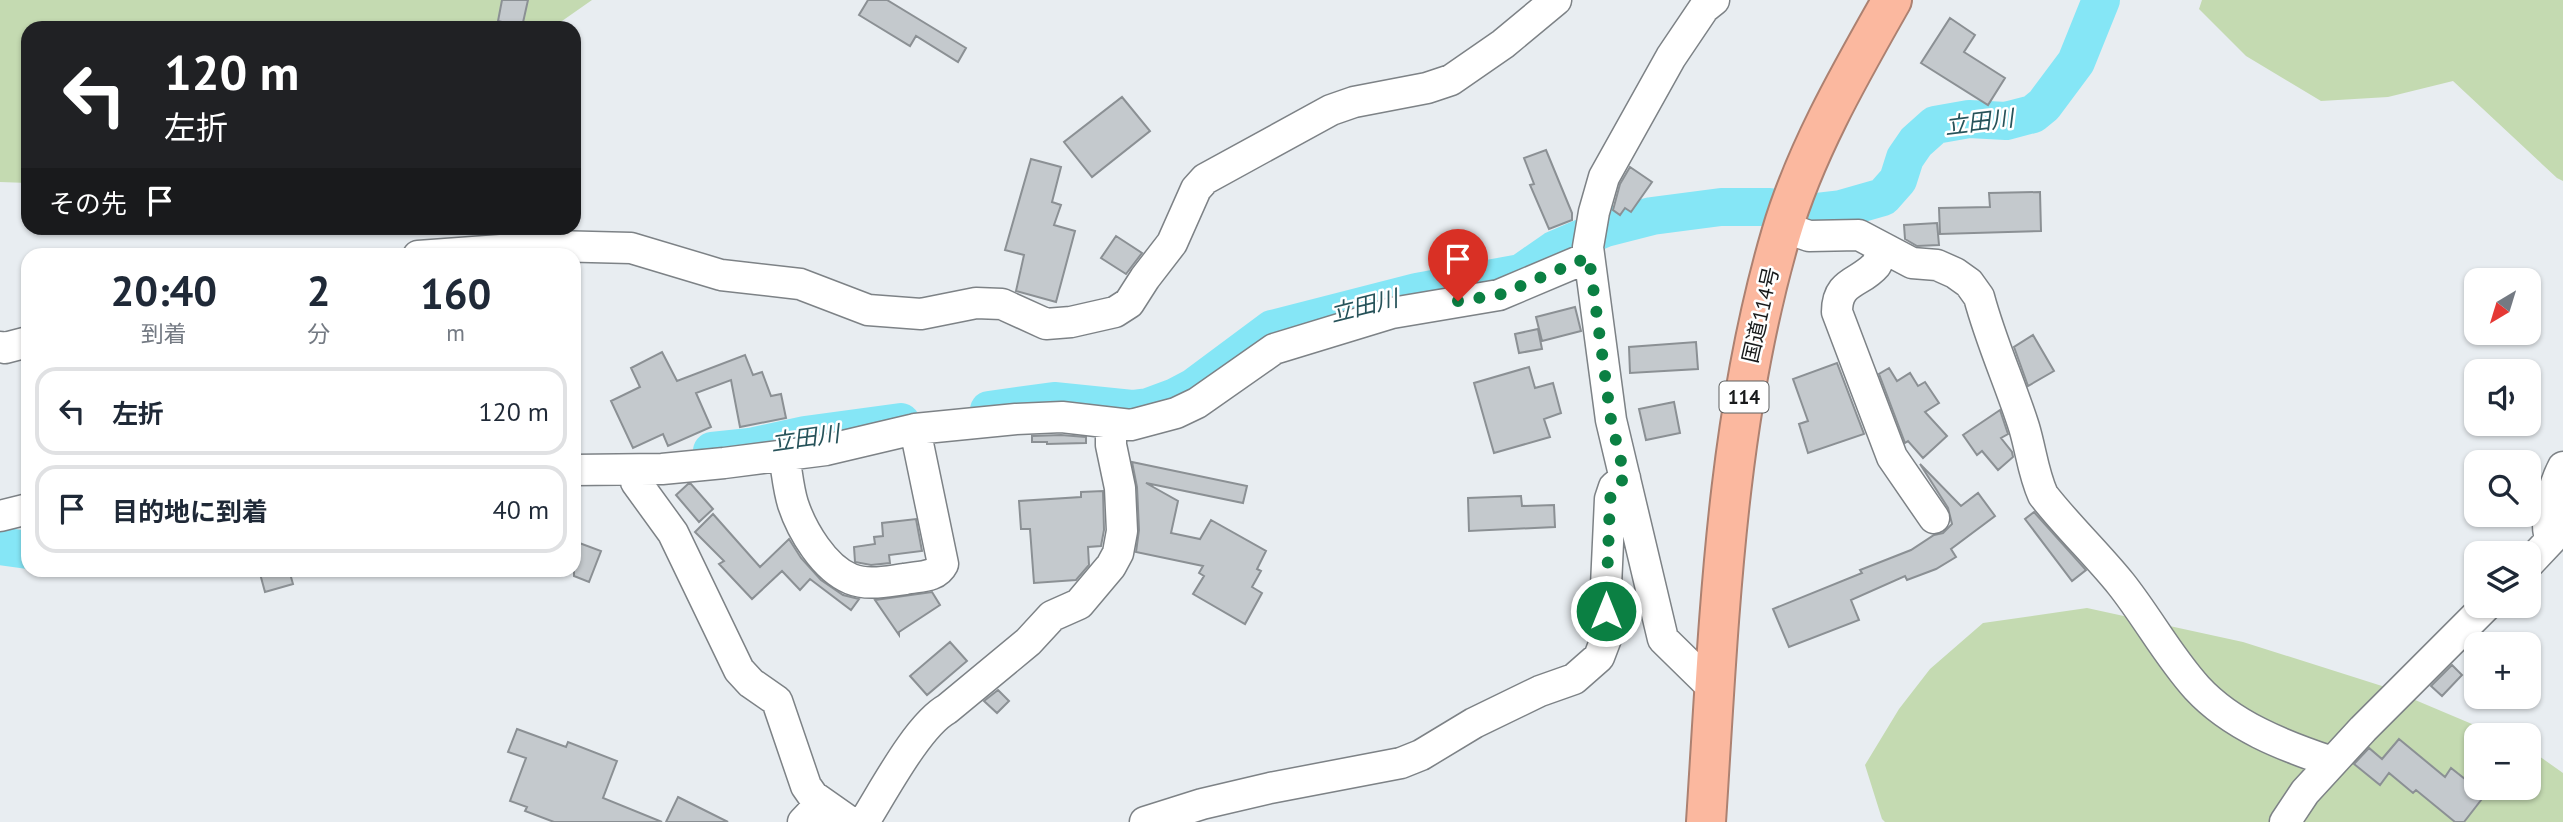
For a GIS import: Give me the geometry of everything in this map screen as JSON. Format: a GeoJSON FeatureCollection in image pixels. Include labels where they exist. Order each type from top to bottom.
{"type":"FeatureCollection","features":[{"type":"Feature","properties":{"kind":"highway","name":"国道114号"},"geometry":{"type":"LineString","coordinates":[[1706,822],[1729,500],[1749,365],[1783,227],[1803,173],[1854,66],[1892,0]]}},
{"type":"Feature","properties":{"kind":"street"},"geometry":{"type":"LineString","coordinates":[[526,248],[631,248],[721,275],[800,284],[868,310],[921,314],[976,303],[1002,304],[1046,324],[1095,317],[1115,312],[1129,303],[1172,243],[1196,189],[1205,179],[1331,110],[1354,102],[1427,88],[1451,80],[1503,44],[1556,0]]}},
{"type":"Feature","properties":{"kind":"street"},"geometry":{"type":"LineString","coordinates":[[1705,3],[1671,57],[1604,177],[1588,247],[1611,420],[1663,639],[1714,689]]}},
{"type":"Feature","properties":{"kind":"street"},"geometry":{"type":"LineString","coordinates":[[1783,227],[1810,236],[1859,235],[1912,263],[1928,263],[1961,277],[1979,298],[2020,414],[2034,461],[2037,482],[2043,495],[2120,583],[2196,686],[2227,714],[2264,735],[2332,762]]}},
{"type":"Feature","properties":{"kind":"street"},"geometry":{"type":"LineString","coordinates":[[1883,248],[1874,267],[1842,290],[1837,299],[1837,312],[1892,457],[1934,518]]}},
{"type":"Feature","properties":{"kind":"street"},"geometry":{"type":"LineString","coordinates":[[581,470],[662,470],[784,456],[826,450],[915,429],[1016,419],[1062,417],[1131,425],[1176,414],[1197,403],[1274,349],[1392,313],[1499,295],[1589,257]]}},
{"type":"Feature","properties":{"kind":"street"},"geometry":{"type":"LineString","coordinates":[[0,346],[5,348],[21,344]]}},
{"type":"Feature","properties":{"kind":"street"},"geometry":{"type":"LineString","coordinates":[[864,822],[913,745],[936,715],[947,709],[1028,642],[1052,616],[1079,604],[1111,566],[1118,553],[1122,531],[1120,488],[1111,445],[1111,423]]}},
{"type":"Feature","properties":{"kind":"street"},"geometry":{"type":"LineString","coordinates":[[784,456],[793,505],[806,532],[830,565],[849,579],[858,581],[880,583],[933,575],[943,564],[915,429]]}},
{"type":"Feature","properties":{"kind":"street"},"geometry":{"type":"LineString","coordinates":[[2557,533],[2547,534],[2555,484],[2563,467]]}},
{"type":"Feature","properties":{"kind":"street"},"geometry":{"type":"LineString","coordinates":[[636,470],[636,482],[673,533],[739,670],[751,683],[777,701],[812,812],[850,822]]}},
{"type":"Feature","properties":{"kind":"street"},"geometry":{"type":"LineString","coordinates":[[1145,822],[1256,791],[1401,763],[1421,755],[1496,712],[1540,691],[1574,679],[1599,657],[1607,636],[1610,499],[1614,487],[1625,478]]}},
{"type":"Feature","properties":{"kind":"street"},"geometry":{"type":"LineString","coordinates":[[0,516],[21,511]]}},
{"type":"Feature","properties":{"kind":"street"},"geometry":{"type":"LineString","coordinates":[[2541,550],[2557,533]]}},
{"type":"Feature","properties":{"kind":"street"},"geometry":{"type":"LineString","coordinates":[[2285,822],[2305,792],[2332,762],[2474,618]]}},
{"type":"Feature","properties":{"kind":"green space"},"geometry":{"type":"Polygon","coordinates":[[[0,0],[592,0],[562,21],[21,21],[21,183],[0,182],[0,0]]]}},
{"type":"Feature","properties":{"kind":"green space"},"geometry":{"type":"Polygon","coordinates":[[[2202,0],[2563,0],[2563,181],[2453,81],[2388,97],[2321,101],[2246,56],[2199,9],[2202,0]]]}},
{"type":"Feature","properties":{"kind":"green space"},"geometry":{"type":"Polygon","coordinates":[[[2087,608],[2243,642],[2382,686],[2470,723],[2464,723],[2464,800],[2541,800],[2541,757],[2563,773],[2563,822],[1885,822],[1865,765],[1899,709],[1930,669],[1983,623],[2087,608]]]}},
{"type":"Feature","properties":{"kind":"building"},"geometry":{"type":"Polygon","coordinates":[[[502,0],[528,0],[523,21],[498,21],[502,0]]]}},
{"type":"Feature","properties":{"kind":"building"},"geometry":{"type":"Polygon","coordinates":[[[868,0],[887,0],[966,48],[958,62],[916,36],[910,46],[859,15],[868,0]]]}},
{"type":"Feature","properties":{"kind":"building"},"geometry":{"type":"Polygon","coordinates":[[[1950,18],[1975,35],[1964,52],[2005,78],[1988,105],[1921,63],[1950,18]]]}},
{"type":"Feature","properties":{"kind":"building"},"geometry":{"type":"Polygon","coordinates":[[[1122,97],[1150,131],[1092,177],[1064,142],[1122,97]]]}},
{"type":"Feature","properties":{"kind":"building"},"geometry":{"type":"Polygon","coordinates":[[[1546,150],[1572,213],[1572,220],[1549,229],[1530,185],[1534,184],[1524,158],[1546,150]]]}},
{"type":"Feature","properties":{"kind":"building"},"geometry":{"type":"Polygon","coordinates":[[[1031,159],[1061,167],[1052,202],[1061,205],[1054,225],[1075,231],[1056,302],[1016,291],[1024,255],[1005,250],[1031,159]]]}},
{"type":"Feature","properties":{"kind":"building"},"geometry":{"type":"Polygon","coordinates":[[[1630,167],[1652,182],[1631,212],[1625,208],[1620,215],[1613,210],[1620,184],[1630,167]]]}},
{"type":"Feature","properties":{"kind":"building"},"geometry":{"type":"Polygon","coordinates":[[[2040,192],[2041,231],[1940,234],[1939,208],[1990,207],[1989,193],[2040,192]]]}},
{"type":"Feature","properties":{"kind":"building"},"geometry":{"type":"Polygon","coordinates":[[[1937,223],[1939,245],[1917,246],[1905,239],[1904,225],[1937,223]]]}},
{"type":"Feature","properties":{"kind":"building"},"geometry":{"type":"Polygon","coordinates":[[[1116,236],[1142,253],[1126,274],[1101,258],[1116,236]]]}},
{"type":"Feature","properties":{"kind":"building"},"geometry":{"type":"Polygon","coordinates":[[[1575,307],[1581,331],[1542,341],[1536,317],[1575,307]]]}},
{"type":"Feature","properties":{"kind":"building"},"geometry":{"type":"Polygon","coordinates":[[[1538,329],[1542,349],[1519,353],[1515,334],[1538,329]]]}},
{"type":"Feature","properties":{"kind":"building"},"geometry":{"type":"Polygon","coordinates":[[[2033,335],[2054,371],[2028,386],[2014,347],[2033,335]]]}},
{"type":"Feature","properties":{"kind":"building"},"geometry":{"type":"Polygon","coordinates":[[[1696,342],[1698,369],[1630,373],[1629,347],[1696,342]]]}},
{"type":"Feature","properties":{"kind":"building"},"geometry":{"type":"Polygon","coordinates":[[[662,352],[677,381],[745,355],[753,375],[762,372],[771,396],[781,394],[786,418],[740,427],[731,380],[696,393],[711,427],[668,446],[663,434],[633,448],[611,401],[640,387],[631,368],[662,352]]]}},
{"type":"Feature","properties":{"kind":"building"},"geometry":{"type":"Polygon","coordinates":[[[1837,363],[1864,434],[1808,453],[1799,424],[1808,421],[1793,379],[1837,363]]]}},
{"type":"Feature","properties":{"kind":"building"},"geometry":{"type":"Polygon","coordinates":[[[1529,367],[1535,388],[1553,383],[1561,413],[1544,419],[1550,437],[1494,453],[1474,383],[1529,367]]]}},
{"type":"Feature","properties":{"kind":"building"},"geometry":{"type":"Polygon","coordinates":[[[1889,368],[1897,381],[1910,373],[1918,386],[1925,382],[1939,403],[1925,412],[1947,436],[1923,458],[1908,441],[1905,443],[1879,374],[1889,368]]]}},
{"type":"Feature","properties":{"kind":"building"},"geometry":{"type":"Polygon","coordinates":[[[1674,402],[1680,433],[1646,440],[1639,409],[1674,402]]]}},
{"type":"Feature","properties":{"kind":"building"},"geometry":{"type":"Polygon","coordinates":[[[2000,410],[2008,434],[2001,438],[2013,457],[1998,470],[1982,451],[1977,455],[1963,435],[2000,410]]]}},
{"type":"Feature","properties":{"kind":"building"},"geometry":{"type":"Polygon","coordinates":[[[1032,436],[1086,437],[1086,443],[1032,442],[1032,436]]]}},
{"type":"Feature","properties":{"kind":"building"},"geometry":{"type":"Polygon","coordinates":[[[1132,462],[1247,486],[1243,503],[1146,483],[1178,501],[1171,533],[1200,539],[1211,520],[1266,551],[1257,569],[1261,571],[1252,587],[1262,593],[1245,624],[1193,594],[1204,576],[1199,573],[1203,566],[1136,552],[1139,530],[1137,487],[1132,462]]]}},
{"type":"Feature","properties":{"kind":"building"},"geometry":{"type":"Polygon","coordinates":[[[1920,464],[1961,506],[1978,493],[1995,516],[1951,549],[1956,557],[1936,569],[1907,580],[1905,576],[1851,600],[1859,620],[1789,647],[1773,609],[1911,550],[1934,535],[1943,533],[1952,524],[1948,508],[1920,464]]]}},
{"type":"Feature","properties":{"kind":"building"},"geometry":{"type":"Polygon","coordinates":[[[691,484],[713,509],[699,522],[676,495],[691,484]]]}},
{"type":"Feature","properties":{"kind":"building"},"geometry":{"type":"Polygon","coordinates":[[[1103,491],[1104,530],[1101,546],[1088,547],[1089,565],[1076,580],[1034,583],[1030,529],[1021,529],[1019,501],[1081,497],[1081,492],[1103,491]]]}},
{"type":"Feature","properties":{"kind":"building"},"geometry":{"type":"Polygon","coordinates":[[[1521,496],[1522,506],[1554,505],[1555,527],[1469,531],[1468,498],[1521,496]]]}},
{"type":"Feature","properties":{"kind":"building"},"geometry":{"type":"Polygon","coordinates":[[[2034,512],[2086,570],[2072,581],[2025,519],[2034,512]]]}},
{"type":"Feature","properties":{"kind":"building"},"geometry":{"type":"Polygon","coordinates":[[[713,514],[760,567],[789,539],[801,558],[821,580],[843,595],[859,599],[851,610],[810,579],[800,590],[782,571],[752,599],[719,564],[724,561],[695,532],[713,514]]]}},
{"type":"Feature","properties":{"kind":"building"},"geometry":{"type":"Polygon","coordinates":[[[916,519],[922,551],[889,555],[890,563],[871,565],[855,562],[854,547],[875,544],[874,537],[883,536],[882,523],[916,519]]]}},
{"type":"Feature","properties":{"kind":"building"},"geometry":{"type":"Polygon","coordinates":[[[581,544],[601,551],[589,582],[576,577],[581,577],[581,544]]]}},
{"type":"Feature","properties":{"kind":"building"},"geometry":{"type":"Polygon","coordinates":[[[261,577],[291,577],[293,584],[265,592],[261,577]]]}},
{"type":"Feature","properties":{"kind":"building"},"geometry":{"type":"Polygon","coordinates":[[[932,592],[940,605],[899,632],[899,635],[875,600],[932,592]]]}},
{"type":"Feature","properties":{"kind":"building"},"geometry":{"type":"Polygon","coordinates":[[[950,642],[967,661],[927,695],[910,676],[950,642]]]}},
{"type":"Feature","properties":{"kind":"building"},"geometry":{"type":"Polygon","coordinates":[[[2452,665],[2462,675],[2442,696],[2431,686],[2452,665]]]}},
{"type":"Feature","properties":{"kind":"building"},"geometry":{"type":"Polygon","coordinates":[[[998,690],[1009,701],[997,713],[984,701],[998,690]]]}},
{"type":"Feature","properties":{"kind":"building"},"geometry":{"type":"Polygon","coordinates":[[[517,729],[566,747],[568,742],[617,761],[603,798],[662,822],[554,822],[525,811],[527,807],[510,801],[526,758],[508,752],[517,729]]]}},
{"type":"Feature","properties":{"kind":"building"},"geometry":{"type":"Polygon","coordinates":[[[2399,739],[2445,777],[2451,768],[2464,778],[2464,800],[2481,800],[2464,822],[2455,822],[2416,790],[2413,793],[2389,773],[2380,785],[2354,764],[2369,748],[2382,759],[2399,739]]]}},
{"type":"Feature","properties":{"kind":"building"},"geometry":{"type":"Polygon","coordinates":[[[678,797],[728,822],[666,822],[678,797]]]}},
{"type":"Feature","properties":{"kind":"waterway","name":"立田川"},"geometry":{"type":"LineString","coordinates":[[989,410],[1054,401],[1132,409],[1148,407],[1194,387],[1272,329],[1417,292],[1521,273],[1554,250],[1605,228],[1652,216],[1721,207],[1768,207],[1815,212],[1841,209],[1883,197],[1898,180],[1905,158],[1916,142],[1935,125],[1969,119],[2006,121],[2033,114],[2044,105],[2076,62],[2101,0]]}},
{"type":"Feature","properties":{"kind":"waterway","name":"立田川"},"geometry":{"type":"LineString","coordinates":[[712,451],[901,422]]}},
{"type":"Feature","properties":{"kind":"waterway","name":"立田川"},"geometry":{"type":"LineString","coordinates":[[0,546],[21,549]]}},
{"type":"Feature","properties":{"kind":"route"},"geometry":{"type":"LineString","coordinates":[[1458,301],[1499,295],[1589,257],[1611,420],[1625,478],[1614,487],[1610,499],[1606,611]]}}]}
